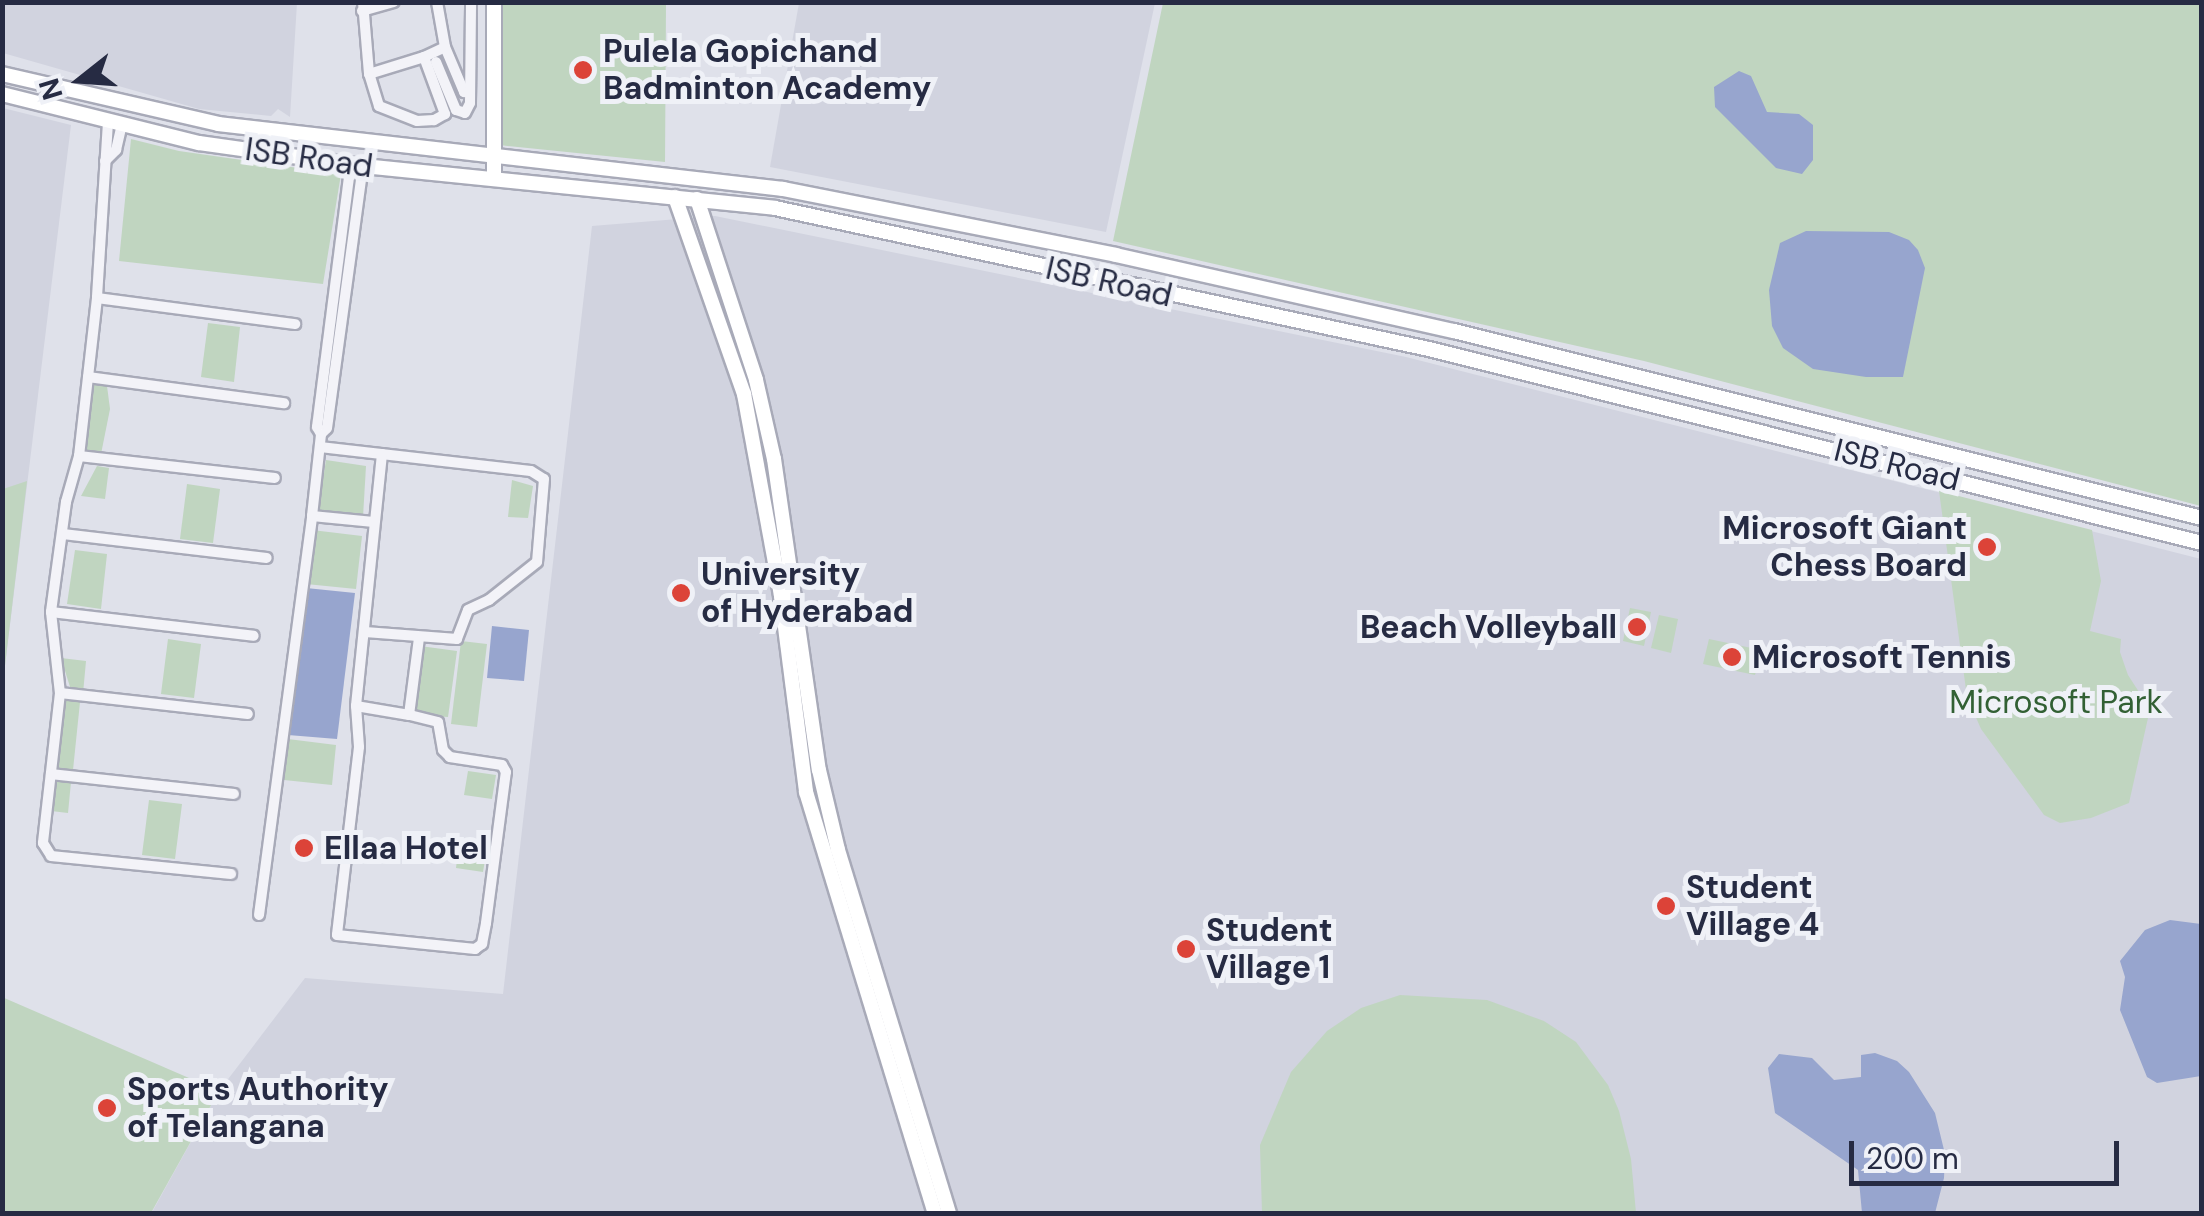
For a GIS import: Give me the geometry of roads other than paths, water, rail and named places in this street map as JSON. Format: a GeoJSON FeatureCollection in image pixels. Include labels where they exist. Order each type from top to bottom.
{"type":"FeatureCollection","features":[{"type":"Feature","properties":{"kind":"main road"},"geometry":{"type":"LineString","coordinates":[[489,177],[490,2]]}},
{"type":"Feature","properties":{"kind":"main road","name":"ISB Road"},"geometry":{"type":"LineString","coordinates":[[2,74],[218,124],[783,189],[1108,254],[1473,335],[2202,518]]}},
{"type":"Feature","properties":{"kind":"main road","name":"ISB Road"},"geometry":{"type":"LineString","coordinates":[[2,94],[199,143],[357,165],[775,208],[1430,349],[2202,543]]}},
{"type":"Feature","properties":{"kind":"main road"},"geometry":{"type":"LineString","coordinates":[[675,198],[744,394],[781,596],[806,792],[936,1214]]}},
{"type":"Feature","properties":{"kind":"main road"},"geometry":{"type":"LineString","coordinates":[[697,199],[756,380],[774,459],[808,705],[834,834],[949,1214]]}},
{"type":"Feature","properties":{"kind":"street"},"geometry":{"type":"LineString","coordinates":[[394,2],[363,7],[370,74],[384,110],[416,120],[434,120],[446,110],[424,57]]}},
{"type":"Feature","properties":{"kind":"street"},"geometry":{"type":"LineString","coordinates":[[437,2],[445,46],[464,92],[470,92]]}},
{"type":"Feature","properties":{"kind":"street"},"geometry":{"type":"LineString","coordinates":[[436,62],[458,113],[468,110],[471,2]]}},
{"type":"Feature","properties":{"kind":"street"},"geometry":{"type":"LineString","coordinates":[[370,74],[445,46]]}},
{"type":"Feature","properties":{"kind":"street"},"geometry":{"type":"LineString","coordinates":[[115,124],[116,150],[104,162],[97,298],[78,456],[50,612],[60,693],[43,842],[45,852],[51,856],[232,874]]}},
{"type":"Feature","properties":{"kind":"street"},"geometry":{"type":"LineString","coordinates":[[259,915],[321,434],[327,428],[357,165]]}},
{"type":"Feature","properties":{"kind":"street"},"geometry":{"type":"LineString","coordinates":[[97,298],[295,324]]}},
{"type":"Feature","properties":{"kind":"street"},"geometry":{"type":"LineString","coordinates":[[88,376],[284,403]]}},
{"type":"Feature","properties":{"kind":"street"},"geometry":{"type":"LineString","coordinates":[[320,448],[531,471],[544,479],[536,562],[488,600],[468,610],[457,639],[365,632]]}},
{"type":"Feature","properties":{"kind":"street"},"geometry":{"type":"LineString","coordinates":[[356,706],[438,722],[443,750],[450,757],[502,765],[506,772],[486,923],[482,944],[474,949],[337,935],[358,746],[356,706],[382,454]]}},
{"type":"Feature","properties":{"kind":"street"},"geometry":{"type":"LineString","coordinates":[[78,456],[276,478]]}},
{"type":"Feature","properties":{"kind":"street"},"geometry":{"type":"LineString","coordinates":[[312,516],[374,522]]}},
{"type":"Feature","properties":{"kind":"street"},"geometry":{"type":"LineString","coordinates":[[62,534],[267,558]]}},
{"type":"Feature","properties":{"kind":"street"},"geometry":{"type":"LineString","coordinates":[[50,612],[254,636]]}},
{"type":"Feature","properties":{"kind":"street"},"geometry":{"type":"LineString","coordinates":[[409,715],[420,638]]}},
{"type":"Feature","properties":{"kind":"street"},"geometry":{"type":"LineString","coordinates":[[60,693],[248,714]]}},
{"type":"Feature","properties":{"kind":"street"},"geometry":{"type":"LineString","coordinates":[[51,774],[234,794]]}},
{"type":"Feature","properties":{"kind":"water"},"geometry":{"type":"Polygon","coordinates":[[[1739,71],[1751,76],[1767,112],[1799,114],[1813,125],[1813,160],[1802,174],[1776,168],[1715,107],[1714,87],[1739,71]]]}},
{"type":"Feature","properties":{"kind":"water"},"geometry":{"type":"Polygon","coordinates":[[[1806,231],[1889,232],[1909,240],[1918,250],[1925,268],[1903,377],[1866,377],[1813,369],[1783,348],[1772,326],[1769,290],[1780,243],[1806,231]]]}},
{"type":"Feature","properties":{"kind":"water"},"geometry":{"type":"Polygon","coordinates":[[[306,588],[355,593],[337,739],[288,735],[306,588]]]}},
{"type":"Feature","properties":{"kind":"water"},"geometry":{"type":"Polygon","coordinates":[[[492,626],[529,630],[524,681],[487,678],[492,626]]]}},
{"type":"Feature","properties":{"kind":"water"},"geometry":{"type":"Polygon","coordinates":[[[2170,920],[2201,924],[2201,1076],[2157,1083],[2147,1077],[2120,1010],[2125,977],[2120,961],[2145,930],[2170,920]]]}},
{"type":"Feature","properties":{"kind":"water"},"geometry":{"type":"Polygon","coordinates":[[[1875,1053],[1897,1061],[1909,1072],[1935,1113],[1945,1154],[1944,1178],[1935,1213],[1862,1213],[1858,1170],[1775,1113],[1768,1068],[1779,1054],[1812,1058],[1834,1080],[1861,1077],[1861,1055],[1875,1053]]]}},
{"type":"Feature","properties":{"kind":"place","name":"Pulela Gopichand Badminton Academy"},"geometry":{"type":"Point","coordinates":[583,70]}},
{"type":"Feature","properties":{"kind":"place","name":"Microsoft Giant Chess Board"},"geometry":{"type":"Point","coordinates":[1987,547]}},
{"type":"Feature","properties":{"kind":"place","name":"University of Hyderabad"},"geometry":{"type":"Point","coordinates":[681,593]}},
{"type":"Feature","properties":{"kind":"place","name":"Beach Volleyball"},"geometry":{"type":"Point","coordinates":[1637,627]}},
{"type":"Feature","properties":{"kind":"place","name":"Microsoft Tennis"},"geometry":{"type":"Point","coordinates":[1732,657]}},
{"type":"Feature","properties":{"kind":"place","name":"Ellaa Hotel"},"geometry":{"type":"Point","coordinates":[304,848]}},
{"type":"Feature","properties":{"kind":"place","name":"Student Village 4"},"geometry":{"type":"Point","coordinates":[1666,906]}},
{"type":"Feature","properties":{"kind":"place","name":"Student Village 1"},"geometry":{"type":"Point","coordinates":[1186,949]}},
{"type":"Feature","properties":{"kind":"place","name":"Sports Authority of Telangana"},"geometry":{"type":"Point","coordinates":[107,1108]}},
{"type":"Feature","properties":{"kind":"park label","name":"Microsoft Park"},"geometry":{"type":"Point","coordinates":[2056,702]}}]}
